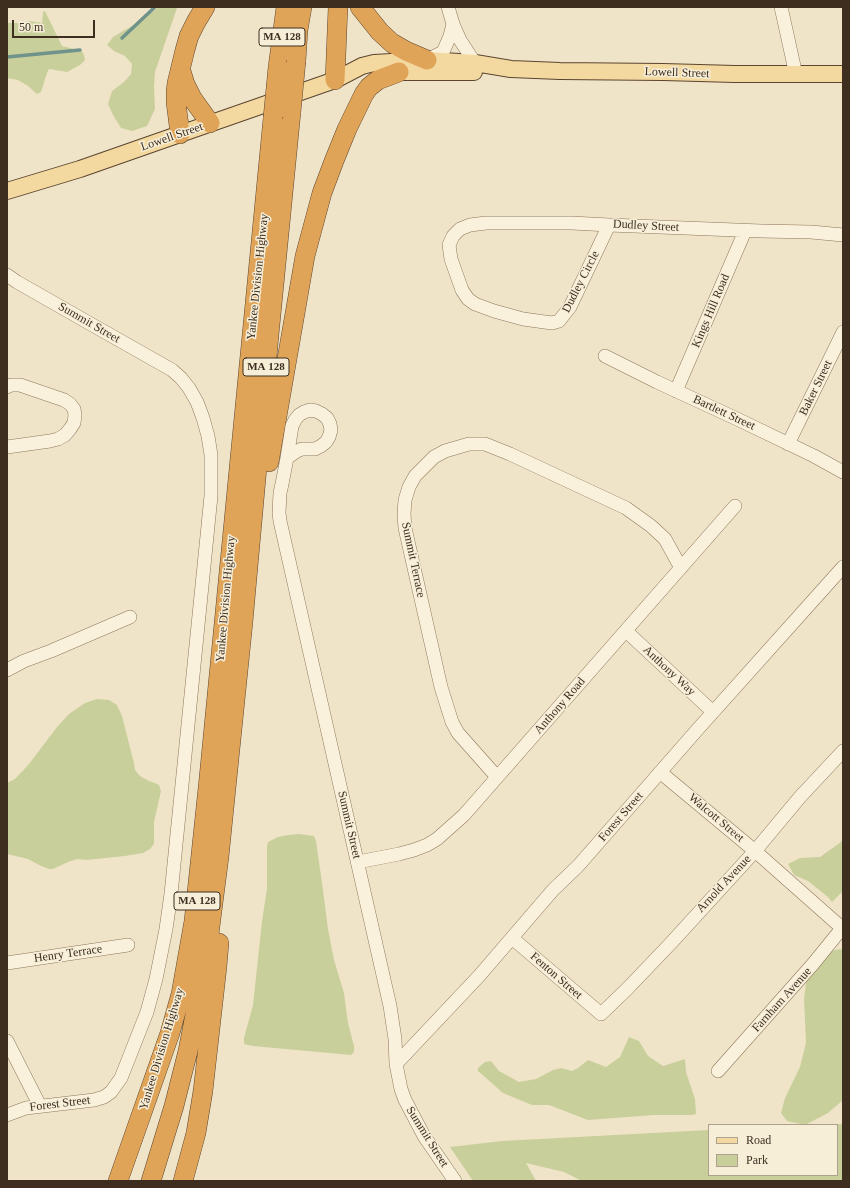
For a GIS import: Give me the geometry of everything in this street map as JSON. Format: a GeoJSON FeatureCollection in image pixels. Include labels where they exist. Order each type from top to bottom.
{"type":"FeatureCollection","features":[{"type":"Feature","properties":{"kind":"highway"},"geometry":{"type":"LineString","coordinates":[[180,134],[176,92],[184,50],[189,36],[205,7]]}},
{"type":"Feature","properties":{"kind":"highway"},"geometry":{"type":"LineString","coordinates":[[278,67],[279,7]]}},
{"type":"Feature","properties":{"kind":"highway","name":"Yankee Division Highway"},"geometry":{"type":"LineString","coordinates":[[118,1181],[170,1033],[181,994],[194,921],[278,67],[286,7]]}},
{"type":"Feature","properties":{"kind":"highway","name":"Yankee Division Highway"},"geometry":{"type":"LineString","coordinates":[[151,1181],[174,1106],[188,1051],[208,942],[219,857],[243,622],[298,30],[302,7]]}},
{"type":"Feature","properties":{"kind":"highway"},"geometry":{"type":"LineString","coordinates":[[335,80],[338,7]]}},
{"type":"Feature","properties":{"kind":"highway"},"geometry":{"type":"LineString","coordinates":[[360,7],[380,32],[392,43],[427,60]]}},
{"type":"Feature","properties":{"kind":"highway"},"geometry":{"type":"LineString","coordinates":[[181,71],[185,84],[192,98],[210,124]]}},
{"type":"Feature","properties":{"kind":"highway"},"geometry":{"type":"LineString","coordinates":[[243,622],[304,256],[334,161],[347,129],[364,94],[369,87],[378,80],[399,72]]}},
{"type":"Feature","properties":{"kind":"highway"},"geometry":{"type":"LineString","coordinates":[[184,1179],[196,1133],[203,1091],[217,967],[225,799]]}},
{"type":"Feature","properties":{"kind":"main road","name":"Lowell Street"},"geometry":{"type":"LineString","coordinates":[[7,191],[80,169],[210,124],[335,80],[362,66],[374,63],[427,60],[475,63],[511,69],[560,71],[796,75],[843,74]]}},
{"type":"Feature","properties":{"kind":"main road","name":"Lowell Street"},"geometry":{"type":"LineString","coordinates":[[335,80],[388,72],[489,72],[511,69]]}},
{"type":"Feature","properties":{"kind":"street"},"geometry":{"type":"LineString","coordinates":[[448,7],[460,40],[475,63]]}},
{"type":"Feature","properties":{"kind":"street"},"geometry":{"type":"LineString","coordinates":[[781,7],[796,75]]}},
{"type":"Feature","properties":{"kind":"street"},"geometry":{"type":"LineString","coordinates":[[427,60],[443,52],[450,36],[453,24]]}},
{"type":"Feature","properties":{"kind":"street","name":"Dudley Street"},"geometry":{"type":"LineString","coordinates":[[453,236],[460,229],[470,225],[510,222],[811,232],[843,235]]}},
{"type":"Feature","properties":{"kind":"street","name":"Dudley Circle"},"geometry":{"type":"LineString","coordinates":[[453,236],[449,245],[451,259],[462,290],[468,299],[474,304],[494,311],[523,319],[552,323],[559,320],[570,308],[609,225]]}},
{"type":"Feature","properties":{"kind":"street","name":"Kings Hill Road"},"geometry":{"type":"LineString","coordinates":[[676,391],[745,231]]}},
{"type":"Feature","properties":{"kind":"street","name":"Summit Street"},"geometry":{"type":"LineString","coordinates":[[7,274],[17,282],[172,370]]}},
{"type":"Feature","properties":{"kind":"street","name":"Baker Street"},"geometry":{"type":"LineString","coordinates":[[788,444],[843,332]]}},
{"type":"Feature","properties":{"kind":"street","name":"Bartlett Street"},"geometry":{"type":"LineString","coordinates":[[605,356],[843,472]]}},
{"type":"Feature","properties":{"kind":"street","name":"Yankee Division Highway"},"geometry":{"type":"LineString","coordinates":[[111,1092],[121,1078],[147,1012],[156,979],[166,929],[172,886],[211,496],[211,455],[203,418],[190,388],[172,370]]}},
{"type":"Feature","properties":{"kind":"street"},"geometry":{"type":"LineString","coordinates":[[7,387],[11,385],[20,385],[64,400],[74,409],[75,415],[74,423],[70,430],[58,439],[50,442],[7,447]]}},
{"type":"Feature","properties":{"kind":"street","name":"Summit Terrace"},"geometry":{"type":"LineString","coordinates":[[497,777],[458,733],[452,722],[441,687],[405,528],[405,500],[409,487],[415,476],[434,457],[445,451],[469,444],[485,444],[510,454],[626,508],[666,539],[681,568]]}},
{"type":"Feature","properties":{"kind":"street","name":"Summit Street"},"geometry":{"type":"LineString","coordinates":[[287,458],[280,498],[280,521],[390,1006],[395,1039],[396,1064],[401,1089],[405,1100],[424,1136],[455,1181]]}},
{"type":"Feature","properties":{"kind":"street","name":"Anthony Road"},"geometry":{"type":"LineString","coordinates":[[358,862],[399,854],[427,845],[437,839],[464,815],[735,506]]}},
{"type":"Feature","properties":{"kind":"street","name":"Forest Street"},"geometry":{"type":"LineString","coordinates":[[396,1064],[479,976],[553,890],[578,866],[843,567]]}},
{"type":"Feature","properties":{"kind":"street"},"geometry":{"type":"LineString","coordinates":[[7,670],[24,661],[130,617]]}},
{"type":"Feature","properties":{"kind":"street","name":"Anthony Way"},"geometry":{"type":"LineString","coordinates":[[626,630],[713,712]]}},
{"type":"Feature","properties":{"kind":"street"},"geometry":{"type":"LineString","coordinates":[[7,659],[24,661]]}},
{"type":"Feature","properties":{"kind":"street","name":"Arnold Avenue"},"geometry":{"type":"LineString","coordinates":[[601,1014],[671,943],[755,851],[800,797],[843,750]]}},
{"type":"Feature","properties":{"kind":"street","name":"Walcott Street"},"geometry":{"type":"LineString","coordinates":[[660,772],[755,851],[843,928]]}},
{"type":"Feature","properties":{"kind":"street","name":"Farnham Avenue"},"geometry":{"type":"LineString","coordinates":[[718,1071],[843,928]]}},
{"type":"Feature","properties":{"kind":"street","name":"Fenton Street"},"geometry":{"type":"LineString","coordinates":[[512,938],[601,1014]]}},
{"type":"Feature","properties":{"kind":"street","name":"Henry Terrace"},"geometry":{"type":"LineString","coordinates":[[7,963],[128,945]]}},
{"type":"Feature","properties":{"kind":"street"},"geometry":{"type":"LineString","coordinates":[[7,1041],[40,1106]]}},
{"type":"Feature","properties":{"kind":"street","name":"Forest Street"},"geometry":{"type":"LineString","coordinates":[[7,1115],[26,1108],[104,1098],[111,1092]]}},
{"type":"Feature","properties":{"kind":"green space"},"geometry":{"type":"Polygon","coordinates":[[[159,7],[177,8],[155,72],[155,109],[147,126],[132,131],[121,128],[108,104],[112,91],[124,82],[131,74],[132,64],[125,56],[114,51],[107,45],[113,37],[142,20],[159,7]]]}},
{"type":"Feature","properties":{"kind":"green space"},"geometry":{"type":"Polygon","coordinates":[[[45,11],[62,46],[82,51],[85,60],[80,65],[67,72],[49,69],[41,92],[37,94],[18,80],[7,78],[7,23],[31,21],[42,23],[43,12],[45,11]]]}},
{"type":"Feature","properties":{"kind":"green space"},"geometry":{"type":"Polygon","coordinates":[[[97,699],[109,700],[117,705],[122,716],[135,770],[140,776],[159,785],[161,791],[154,822],[154,844],[150,849],[143,853],[86,860],[77,859],[53,869],[41,866],[28,859],[7,854],[7,783],[15,779],[29,764],[57,727],[69,714],[85,703],[97,699]]]}},
{"type":"Feature","properties":{"kind":"green space"},"geometry":{"type":"Polygon","coordinates":[[[299,834],[314,836],[316,841],[328,929],[334,960],[344,993],[348,1023],[354,1046],[354,1052],[351,1055],[244,1044],[244,1038],[253,1005],[267,889],[268,842],[278,837],[299,834]]]}},
{"type":"Feature","properties":{"kind":"green space"},"geometry":{"type":"Polygon","coordinates":[[[843,838],[843,891],[832,902],[808,881],[794,875],[788,864],[800,858],[820,857],[841,842],[843,838]]]}},
{"type":"Feature","properties":{"kind":"green space"},"geometry":{"type":"Polygon","coordinates":[[[839,949],[843,950],[843,1100],[828,1113],[807,1124],[800,1124],[787,1121],[781,1113],[785,1098],[800,1067],[806,1043],[804,999],[807,975],[820,954],[839,949]]]}},
{"type":"Feature","properties":{"kind":"green space"},"geometry":{"type":"Polygon","coordinates":[[[629,1037],[639,1041],[648,1056],[663,1066],[685,1059],[686,1072],[695,1099],[696,1114],[654,1115],[588,1120],[549,1105],[532,1105],[503,1093],[478,1071],[478,1068],[485,1062],[491,1061],[499,1071],[519,1082],[536,1079],[553,1070],[561,1068],[572,1071],[588,1060],[606,1067],[620,1057],[629,1037]]]}},
{"type":"Feature","properties":{"kind":"green space"},"geometry":{"type":"Polygon","coordinates":[[[838,1124],[843,1124],[843,1181],[582,1181],[564,1172],[526,1163],[536,1181],[473,1181],[450,1147],[502,1141],[708,1130],[708,1176],[838,1176],[838,1124]]]}},
{"type":"Feature","properties":{"kind":"waterway"},"geometry":{"type":"LineString","coordinates":[[122,38],[155,7]]}},
{"type":"Feature","properties":{"kind":"waterway"},"geometry":{"type":"LineString","coordinates":[[7,57],[80,50]]}}]}
